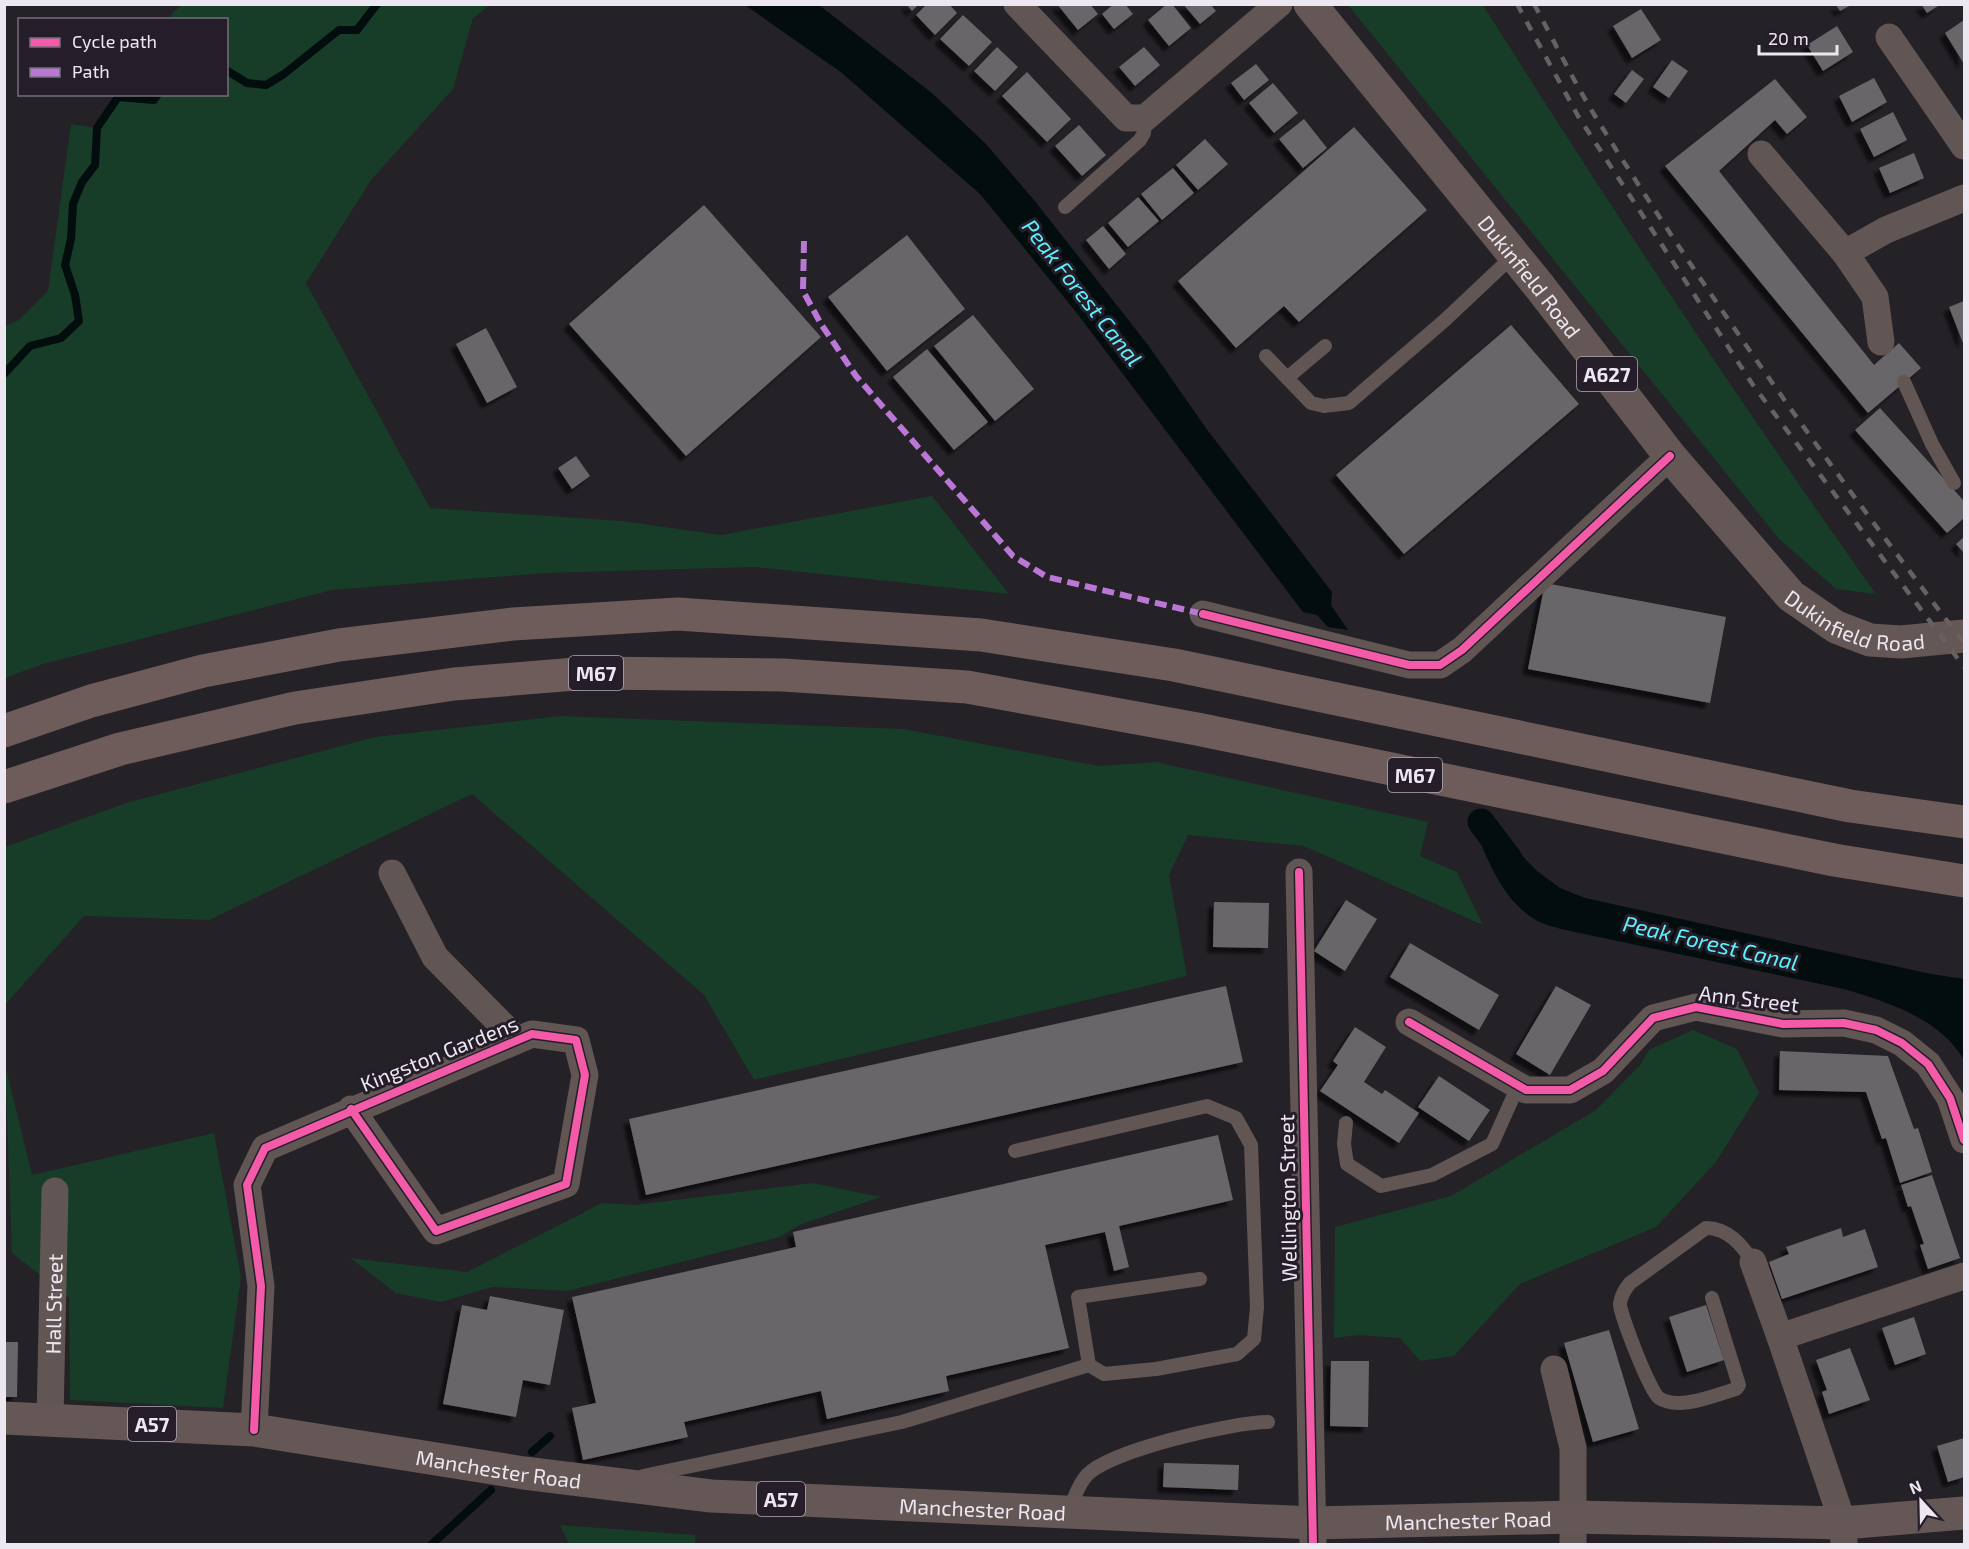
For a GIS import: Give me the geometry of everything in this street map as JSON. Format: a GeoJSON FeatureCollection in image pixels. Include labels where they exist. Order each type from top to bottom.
{"type":"FeatureCollection","features":[{"type":"Feature","properties":{"kind":"highway"},"geometry":{"type":"LineString","coordinates":[[4,731],[91,701],[192,674],[339,645],[513,624],[678,614],[981,635],[1174,666],[1850,806],[1965,822]]}},
{"type":"Feature","properties":{"kind":"highway","name":"M67"},"geometry":{"type":"LineString","coordinates":[[4,787],[120,749],[295,708],[454,684],[588,673],[783,675],[967,687],[1197,729],[1834,860],[1965,881]]}},
{"type":"Feature","properties":{"kind":"main road","name":"Dukinfield Road"},"geometry":{"type":"LineString","coordinates":[[1310,4],[1514,255],[1670,456],[1791,596],[1836,627],[1870,640],[1901,642],[1965,636]]}},
{"type":"Feature","properties":{"kind":"main road","name":"Manchester Road"},"geometry":{"type":"LineString","coordinates":[[4,1418],[50,1418],[254,1431],[524,1473],[711,1496],[1068,1512],[1313,1534],[1573,1531],[1843,1534],[1965,1513]]}},
{"type":"Feature","properties":{"kind":"street"},"geometry":{"type":"LineString","coordinates":[[1017,4],[1126,118],[1144,118],[1279,4]]}},
{"type":"Feature","properties":{"kind":"street"},"geometry":{"type":"LineString","coordinates":[[1889,37],[1965,146]]}},
{"type":"Feature","properties":{"kind":"street"},"geometry":{"type":"LineString","coordinates":[[1761,154],[1845,253],[1875,297],[1882,349]]}},
{"type":"Feature","properties":{"kind":"street"},"geometry":{"type":"LineString","coordinates":[[1845,253],[1886,230],[1965,198]]}},
{"type":"Feature","properties":{"kind":"street"},"geometry":{"type":"LineString","coordinates":[[1203,614],[1410,665],[1440,665],[1462,650],[1670,456]]}},
{"type":"Feature","properties":{"kind":"street","name":"Wellington Street"},"geometry":{"type":"LineString","coordinates":[[1299,872],[1313,1534]]}},
{"type":"Feature","properties":{"kind":"street"},"geometry":{"type":"LineString","coordinates":[[392,873],[435,957],[517,1040]]}},
{"type":"Feature","properties":{"kind":"street","name":"Ann Street"},"geometry":{"type":"LineString","coordinates":[[1409,1022],[1526,1090],[1570,1090],[1603,1071],[1653,1018],[1696,1007],[1782,1024],[1844,1023],[1876,1030],[1902,1043],[1928,1064],[1950,1098],[1965,1140]]}},
{"type":"Feature","properties":{"kind":"street","name":"Kingston Gardens"},"geometry":{"type":"LineString","coordinates":[[254,1431],[261,1286],[247,1185],[265,1148],[351,1109],[532,1034],[576,1040],[585,1075],[566,1184],[436,1231],[351,1109]]}},
{"type":"Feature","properties":{"kind":"street","name":"Hall Street"},"geometry":{"type":"LineString","coordinates":[[50,1418],[55,1191]]}},
{"type":"Feature","properties":{"kind":"street"},"geometry":{"type":"LineString","coordinates":[[1753,1262],[1780,1336],[1843,1534]]}},
{"type":"Feature","properties":{"kind":"street"},"geometry":{"type":"LineString","coordinates":[[1780,1336],[1965,1276]]}},
{"type":"Feature","properties":{"kind":"street"},"geometry":{"type":"LineString","coordinates":[[1554,1369],[1573,1448],[1573,1531]]}},
{"type":"Feature","properties":{"kind":"lane"},"geometry":{"type":"LineString","coordinates":[[1065,207],[1140,140],[1144,133],[1144,118]]}},
{"type":"Feature","properties":{"kind":"lane"},"geometry":{"type":"LineString","coordinates":[[1266,356],[1311,403],[1324,406],[1349,403],[1445,320],[1514,255]]}},
{"type":"Feature","properties":{"kind":"lane"},"geometry":{"type":"LineString","coordinates":[[1287,378],[1325,346]]}},
{"type":"Feature","properties":{"kind":"lane"},"geometry":{"type":"LineString","coordinates":[[1904,382],[1932,444],[1954,483]]}},
{"type":"Feature","properties":{"kind":"lane"},"geometry":{"type":"LineString","coordinates":[[1346,1124],[1344,1144],[1347,1164],[1381,1186],[1432,1174],[1492,1144],[1518,1086]]}},
{"type":"Feature","properties":{"kind":"lane"},"geometry":{"type":"LineString","coordinates":[[608,1483],[729,1460],[902,1422],[1089,1365],[1104,1374],[1156,1369],[1236,1354],[1254,1339],[1257,1306],[1251,1145],[1236,1118],[1207,1106],[1014,1151]]}},
{"type":"Feature","properties":{"kind":"lane"},"geometry":{"type":"LineString","coordinates":[[1712,1298],[1739,1385],[1736,1389],[1682,1403],[1659,1398],[1648,1386],[1620,1305],[1624,1291],[1630,1283],[1706,1228],[1717,1228],[1742,1245],[1753,1262]]}},
{"type":"Feature","properties":{"kind":"lane"},"geometry":{"type":"LineString","coordinates":[[1089,1365],[1078,1297],[1200,1279]]}},
{"type":"Feature","properties":{"kind":"lane"},"geometry":{"type":"LineString","coordinates":[[1068,1512],[1088,1474],[1103,1465],[1143,1449],[1210,1430],[1250,1422],[1268,1422]]}},
{"type":"Feature","properties":{"kind":"green space"},"geometry":{"type":"Polygon","coordinates":[[[183,4],[490,5],[473,18],[453,89],[371,180],[306,283],[430,508],[622,521],[721,535],[932,496],[1009,594],[754,567],[545,573],[332,590],[43,664],[5,678],[5,326],[19,320],[48,291],[71,124],[97,128],[118,97],[154,100],[157,96],[228,96],[228,18],[170,18],[173,12],[183,4]]]}},
{"type":"Feature","properties":{"kind":"green space"},"geometry":{"type":"Polygon","coordinates":[[[1348,5],[1483,5],[1675,302],[1876,594],[1836,589],[1779,539],[1348,5]]]}},
{"type":"Feature","properties":{"kind":"green space"},"geometry":{"type":"Polygon","coordinates":[[[560,716],[904,729],[1099,766],[1156,762],[1428,822],[1420,856],[1457,872],[1483,925],[1304,846],[1188,835],[1169,875],[1187,976],[754,1080],[704,995],[472,794],[209,920],[84,916],[5,1005],[5,847],[126,803],[375,737],[560,716]]]}},
{"type":"Feature","properties":{"kind":"green space"},"geometry":{"type":"Polygon","coordinates":[[[1693,1030],[1737,1049],[1759,1093],[1716,1162],[1656,1227],[1520,1284],[1454,1356],[1420,1361],[1400,1338],[1359,1335],[1334,1338],[1335,1227],[1451,1196],[1596,1110],[1640,1065],[1649,1050],[1693,1030]]]}},
{"type":"Feature","properties":{"kind":"green space"},"geometry":{"type":"Polygon","coordinates":[[[5,1064],[32,1175],[214,1133],[241,1277],[223,1408],[70,1400],[69,1298],[12,1253],[5,1064]]]}},
{"type":"Feature","properties":{"kind":"green space"},"geometry":{"type":"Polygon","coordinates":[[[812,1183],[881,1197],[799,1225],[780,1237],[567,1291],[492,1287],[441,1302],[396,1293],[350,1258],[467,1272],[602,1203],[635,1205],[812,1183]]]}},
{"type":"Feature","properties":{"kind":"green space"},"geometry":{"type":"Polygon","coordinates":[[[560,1525],[695,1535],[695,1544],[569,1544],[560,1525]]]}},
{"type":"Feature","properties":{"kind":"water"},"geometry":{"type":"Polygon","coordinates":[[[745,5],[819,5],[933,94],[986,144],[1034,200],[1148,345],[1208,431],[1332,592],[1331,605],[1348,630],[1328,627],[1317,615],[1303,612],[1076,312],[981,195],[842,73],[745,5]]]}},
{"type":"Feature","properties":{"kind":"water"},"geometry":{"type":"Polygon","coordinates":[[[1474,826],[1499,832],[1537,871],[1560,888],[1585,898],[1931,974],[1964,979],[1964,1060],[1954,1045],[1927,1023],[1895,1006],[1861,994],[1561,929],[1538,921],[1520,908],[1503,888],[1474,826]]]}},
{"type":"Feature","properties":{"kind":"building"},"geometry":{"type":"Polygon","coordinates":[[[906,4],[919,4],[912,11],[906,4]]]}},
{"type":"Feature","properties":{"kind":"building"},"geometry":{"type":"Polygon","coordinates":[[[927,4],[949,4],[957,13],[935,35],[916,15],[927,4]]]}},
{"type":"Feature","properties":{"kind":"building"},"geometry":{"type":"Polygon","coordinates":[[[1057,4],[1090,4],[1098,14],[1078,30],[1057,4]]]}},
{"type":"Feature","properties":{"kind":"building"},"geometry":{"type":"Polygon","coordinates":[[[1114,4],[1125,4],[1133,14],[1114,29],[1102,14],[1114,4]]]}},
{"type":"Feature","properties":{"kind":"building"},"geometry":{"type":"Polygon","coordinates":[[[1167,4],[1172,4],[1191,28],[1169,46],[1148,20],[1167,4]]]}},
{"type":"Feature","properties":{"kind":"building"},"geometry":{"type":"Polygon","coordinates":[[[1183,4],[1210,4],[1216,11],[1200,24],[1183,4]]]}},
{"type":"Feature","properties":{"kind":"building"},"geometry":{"type":"Polygon","coordinates":[[[1921,4],[1941,4],[1927,13],[1921,4]]]}},
{"type":"Feature","properties":{"kind":"building"},"geometry":{"type":"Polygon","coordinates":[[[1836,5],[1851,5],[1840,11],[1836,5]]]}},
{"type":"Feature","properties":{"kind":"building"},"geometry":{"type":"Polygon","coordinates":[[[1641,9],[1661,40],[1632,58],[1613,26],[1641,9]]]}},
{"type":"Feature","properties":{"kind":"building"},"geometry":{"type":"Polygon","coordinates":[[[963,15],[992,42],[969,66],[940,39],[963,15]]]}},
{"type":"Feature","properties":{"kind":"building"},"geometry":{"type":"Polygon","coordinates":[[[1964,20],[1964,64],[1945,33],[1964,20]]]}},
{"type":"Feature","properties":{"kind":"building"},"geometry":{"type":"Polygon","coordinates":[[[1837,26],[1853,52],[1823,71],[1807,45],[1837,26]]]}},
{"type":"Feature","properties":{"kind":"building"},"geometry":{"type":"Polygon","coordinates":[[[997,47],[1018,67],[995,91],[974,71],[997,47]]]}},
{"type":"Feature","properties":{"kind":"building"},"geometry":{"type":"Polygon","coordinates":[[[1144,47],[1160,65],[1135,86],[1119,67],[1144,47]]]}},
{"type":"Feature","properties":{"kind":"building"},"geometry":{"type":"Polygon","coordinates":[[[1672,60],[1688,71],[1669,98],[1653,87],[1672,60]]]}},
{"type":"Feature","properties":{"kind":"building"},"geometry":{"type":"Polygon","coordinates":[[[1256,64],[1269,80],[1244,100],[1231,83],[1256,64]]]}},
{"type":"Feature","properties":{"kind":"building"},"geometry":{"type":"Polygon","coordinates":[[[1632,70],[1644,79],[1626,103],[1614,94],[1632,70]]]}},
{"type":"Feature","properties":{"kind":"building"},"geometry":{"type":"Polygon","coordinates":[[[1027,72],[1071,119],[1047,142],[1002,96],[1027,72]]]}},
{"type":"Feature","properties":{"kind":"building"},"geometry":{"type":"Polygon","coordinates":[[[1874,78],[1887,102],[1852,122],[1839,96],[1874,78]]]}},
{"type":"Feature","properties":{"kind":"building"},"geometry":{"type":"Polygon","coordinates":[[[1775,79],[1807,117],[1787,134],[1775,120],[1719,171],[1874,365],[1899,343],[1921,368],[1868,413],[1665,166],[1775,79]]]}},
{"type":"Feature","properties":{"kind":"building"},"geometry":{"type":"Polygon","coordinates":[[[1273,83],[1298,113],[1274,133],[1249,103],[1273,83]]]}},
{"type":"Feature","properties":{"kind":"building"},"geometry":{"type":"Polygon","coordinates":[[[1893,112],[1907,140],[1874,157],[1860,129],[1893,112]]]}},
{"type":"Feature","properties":{"kind":"building"},"geometry":{"type":"Polygon","coordinates":[[[1304,119],[1327,148],[1303,168],[1279,139],[1304,119]]]}},
{"type":"Feature","properties":{"kind":"building"},"geometry":{"type":"Polygon","coordinates":[[[1079,125],[1106,155],[1082,176],[1055,146],[1079,125]]]}},
{"type":"Feature","properties":{"kind":"building"},"geometry":{"type":"Polygon","coordinates":[[[1354,127],[1427,210],[1299,322],[1284,306],[1236,348],[1178,281],[1354,127]]]}},
{"type":"Feature","properties":{"kind":"building"},"geometry":{"type":"Polygon","coordinates":[[[1205,139],[1228,164],[1198,190],[1176,165],[1205,139]]]}},
{"type":"Feature","properties":{"kind":"building"},"geometry":{"type":"Polygon","coordinates":[[[1914,153],[1924,178],[1890,193],[1879,168],[1914,153]]]}},
{"type":"Feature","properties":{"kind":"building"},"geometry":{"type":"Polygon","coordinates":[[[1173,168],[1194,193],[1162,220],[1141,194],[1173,168]]]}},
{"type":"Feature","properties":{"kind":"building"},"geometry":{"type":"Polygon","coordinates":[[[1138,197],[1159,221],[1128,247],[1108,223],[1138,197]]]}},
{"type":"Feature","properties":{"kind":"building"},"geometry":{"type":"Polygon","coordinates":[[[704,205],[821,337],[686,456],[569,324],[704,205]]]}},
{"type":"Feature","properties":{"kind":"building"},"geometry":{"type":"Polygon","coordinates":[[[1103,226],[1126,254],[1109,269],[1086,240],[1103,226]]]}},
{"type":"Feature","properties":{"kind":"building"},"geometry":{"type":"Polygon","coordinates":[[[907,235],[965,309],[887,371],[828,297],[907,235]]]}},
{"type":"Feature","properties":{"kind":"building"},"geometry":{"type":"Polygon","coordinates":[[[1964,301],[1964,342],[1963,343],[1949,307],[1964,301]]]}},
{"type":"Feature","properties":{"kind":"building"},"geometry":{"type":"Polygon","coordinates":[[[973,315],[1034,389],[995,421],[934,346],[973,315]]]}},
{"type":"Feature","properties":{"kind":"building"},"geometry":{"type":"Polygon","coordinates":[[[1511,325],[1579,404],[1404,554],[1336,475],[1511,325]]]}},
{"type":"Feature","properties":{"kind":"building"},"geometry":{"type":"Polygon","coordinates":[[[486,328],[517,387],[487,403],[456,344],[486,328]]]}},
{"type":"Feature","properties":{"kind":"building"},"geometry":{"type":"Polygon","coordinates":[[[927,349],[988,422],[954,450],[893,377],[927,349]]]}},
{"type":"Feature","properties":{"kind":"building"},"geometry":{"type":"Polygon","coordinates":[[[1880,408],[1964,501],[1964,518],[1947,533],[1855,430],[1880,408]]]}},
{"type":"Feature","properties":{"kind":"building"},"geometry":{"type":"Polygon","coordinates":[[[576,456],[590,476],[572,489],[558,468],[576,456]]]}},
{"type":"Feature","properties":{"kind":"building"},"geometry":{"type":"Polygon","coordinates":[[[1964,537],[1964,553],[1956,544],[1964,537]]]}},
{"type":"Feature","properties":{"kind":"building"},"geometry":{"type":"Polygon","coordinates":[[[1545,583],[1726,617],[1710,703],[1528,669],[1545,583]]]}},
{"type":"Feature","properties":{"kind":"building"},"geometry":{"type":"Polygon","coordinates":[[[1346,900],[1377,919],[1345,971],[1314,951],[1346,900]]]}},
{"type":"Feature","properties":{"kind":"building"},"geometry":{"type":"Polygon","coordinates":[[[1214,902],[1269,903],[1268,948],[1213,947],[1214,902]]]}},
{"type":"Feature","properties":{"kind":"building"},"geometry":{"type":"Polygon","coordinates":[[[1410,943],[1499,995],[1479,1030],[1390,977],[1410,943]]]}},
{"type":"Feature","properties":{"kind":"building"},"geometry":{"type":"Polygon","coordinates":[[[1226,986],[1243,1062],[646,1195],[629,1119],[1226,986]]]}},
{"type":"Feature","properties":{"kind":"building"},"geometry":{"type":"Polygon","coordinates":[[[1556,986],[1591,1005],[1550,1075],[1516,1054],[1556,986]]]}},
{"type":"Feature","properties":{"kind":"building"},"geometry":{"type":"Polygon","coordinates":[[[1355,1027],[1386,1047],[1364,1082],[1382,1094],[1385,1090],[1419,1113],[1399,1143],[1320,1091],[1338,1065],[1333,1061],[1355,1027]]]}},
{"type":"Feature","properties":{"kind":"building"},"geometry":{"type":"Polygon","coordinates":[[[1780,1051],[1888,1056],[1914,1129],[1918,1128],[1932,1172],[1900,1183],[1886,1138],[1882,1139],[1866,1092],[1779,1090],[1780,1051]]]}},
{"type":"Feature","properties":{"kind":"building"},"geometry":{"type":"Polygon","coordinates":[[[1439,1076],[1490,1110],[1469,1141],[1418,1107],[1439,1076]]]}},
{"type":"Feature","properties":{"kind":"building"},"geometry":{"type":"Polygon","coordinates":[[[1218,1135],[1233,1200],[1119,1226],[1129,1267],[1114,1271],[1105,1232],[1045,1245],[1069,1348],[946,1376],[949,1391],[827,1419],[821,1391],[684,1422],[688,1437],[583,1460],[572,1408],[596,1403],[572,1297],[796,1247],[793,1232],[1218,1135]]]}},
{"type":"Feature","properties":{"kind":"building"},"geometry":{"type":"Polygon","coordinates":[[[1932,1175],[1960,1258],[1928,1269],[1920,1245],[1924,1244],[1901,1185],[1932,1175]]]}},
{"type":"Feature","properties":{"kind":"building"},"geometry":{"type":"Polygon","coordinates":[[[1841,1228],[1843,1237],[1865,1229],[1878,1267],[1782,1299],[1769,1262],[1789,1254],[1786,1247],[1841,1228]]]}},
{"type":"Feature","properties":{"kind":"building"},"geometry":{"type":"Polygon","coordinates":[[[490,1296],[564,1310],[550,1385],[523,1380],[516,1417],[443,1404],[462,1305],[487,1310],[490,1296]]]}},
{"type":"Feature","properties":{"kind":"building"},"geometry":{"type":"Polygon","coordinates":[[[1706,1305],[1724,1360],[1687,1372],[1669,1317],[1706,1305]]]}},
{"type":"Feature","properties":{"kind":"building"},"geometry":{"type":"Polygon","coordinates":[[[1914,1317],[1926,1354],[1895,1365],[1882,1328],[1914,1317]]]}},
{"type":"Feature","properties":{"kind":"building"},"geometry":{"type":"Polygon","coordinates":[[[1609,1330],[1639,1429],[1593,1442],[1564,1343],[1609,1330]]]}},
{"type":"Feature","properties":{"kind":"building"},"geometry":{"type":"Polygon","coordinates":[[[4,1342],[18,1342],[17,1397],[4,1397],[4,1342]]]}},
{"type":"Feature","properties":{"kind":"building"},"geometry":{"type":"Polygon","coordinates":[[[1850,1348],[1870,1400],[1829,1414],[1822,1392],[1827,1390],[1816,1360],[1850,1348]]]}},
{"type":"Feature","properties":{"kind":"building"},"geometry":{"type":"Polygon","coordinates":[[[1331,1361],[1369,1361],[1368,1427],[1330,1426],[1331,1361]]]}},
{"type":"Feature","properties":{"kind":"building"},"geometry":{"type":"Polygon","coordinates":[[[1964,1438],[1964,1477],[1948,1482],[1937,1446],[1964,1438]]]}},
{"type":"Feature","properties":{"kind":"building"},"geometry":{"type":"Polygon","coordinates":[[[1164,1463],[1239,1465],[1238,1490],[1163,1487],[1164,1463]]]}},
{"type":"Feature","properties":{"kind":"waterway"},"geometry":{"type":"LineString","coordinates":[[228,71],[247,83],[266,85],[284,74],[339,30],[357,30],[377,4]]}},
{"type":"Feature","properties":{"kind":"waterway"},"geometry":{"type":"LineString","coordinates":[[4,374],[30,346],[61,338],[79,321],[75,295],[65,265],[71,239],[73,204],[82,182],[95,165],[97,128],[118,97],[154,100],[157,96]]}},
{"type":"Feature","properties":{"kind":"waterway","name":"Peak Forest Canal"},"geometry":{"type":"LineString","coordinates":[[1481,822],[1509,859]]}},
{"type":"Feature","properties":{"kind":"waterway"},"geometry":{"type":"LineString","coordinates":[[532,1452],[550,1436]]}},
{"type":"Feature","properties":{"kind":"waterway"},"geometry":{"type":"LineString","coordinates":[[432,1544],[491,1490]]}},
{"type":"Feature","properties":{"kind":"railway"},"geometry":{"type":"LineString","coordinates":[[1517,4],[1578,116],[1753,385],[1964,667]]}},
{"type":"Feature","properties":{"kind":"railway"},"geometry":{"type":"LineString","coordinates":[[1534,4],[1595,116],[1727,318],[1867,515],[1964,643]]}},
{"type":"Feature","properties":{"kind":"marked path"},"geometry":{"type":"LineString","coordinates":[[804,241],[803,291],[821,324],[856,376],[1013,556],[1047,577],[1203,614]]}},
{"type":"Feature","properties":{"kind":"cycle path"},"geometry":{"type":"LineString","coordinates":[[1203,614],[1409,665],[1440,665],[1462,650],[1670,456]]}},
{"type":"Feature","properties":{"kind":"cycle path"},"geometry":{"type":"LineString","coordinates":[[1299,872],[1313,1544]]}},
{"type":"Feature","properties":{"kind":"cycle path"},"geometry":{"type":"LineString","coordinates":[[1409,1022],[1526,1090],[1570,1090],[1603,1071],[1653,1018],[1696,1007],[1783,1024],[1844,1023],[1876,1030],[1902,1043],[1928,1064],[1950,1098],[1964,1140]]}},
{"type":"Feature","properties":{"kind":"cycle path"},"geometry":{"type":"LineString","coordinates":[[254,1430],[261,1286],[247,1185],[265,1148],[532,1034],[576,1040],[585,1075],[566,1184],[436,1231],[351,1109]]}}]}
